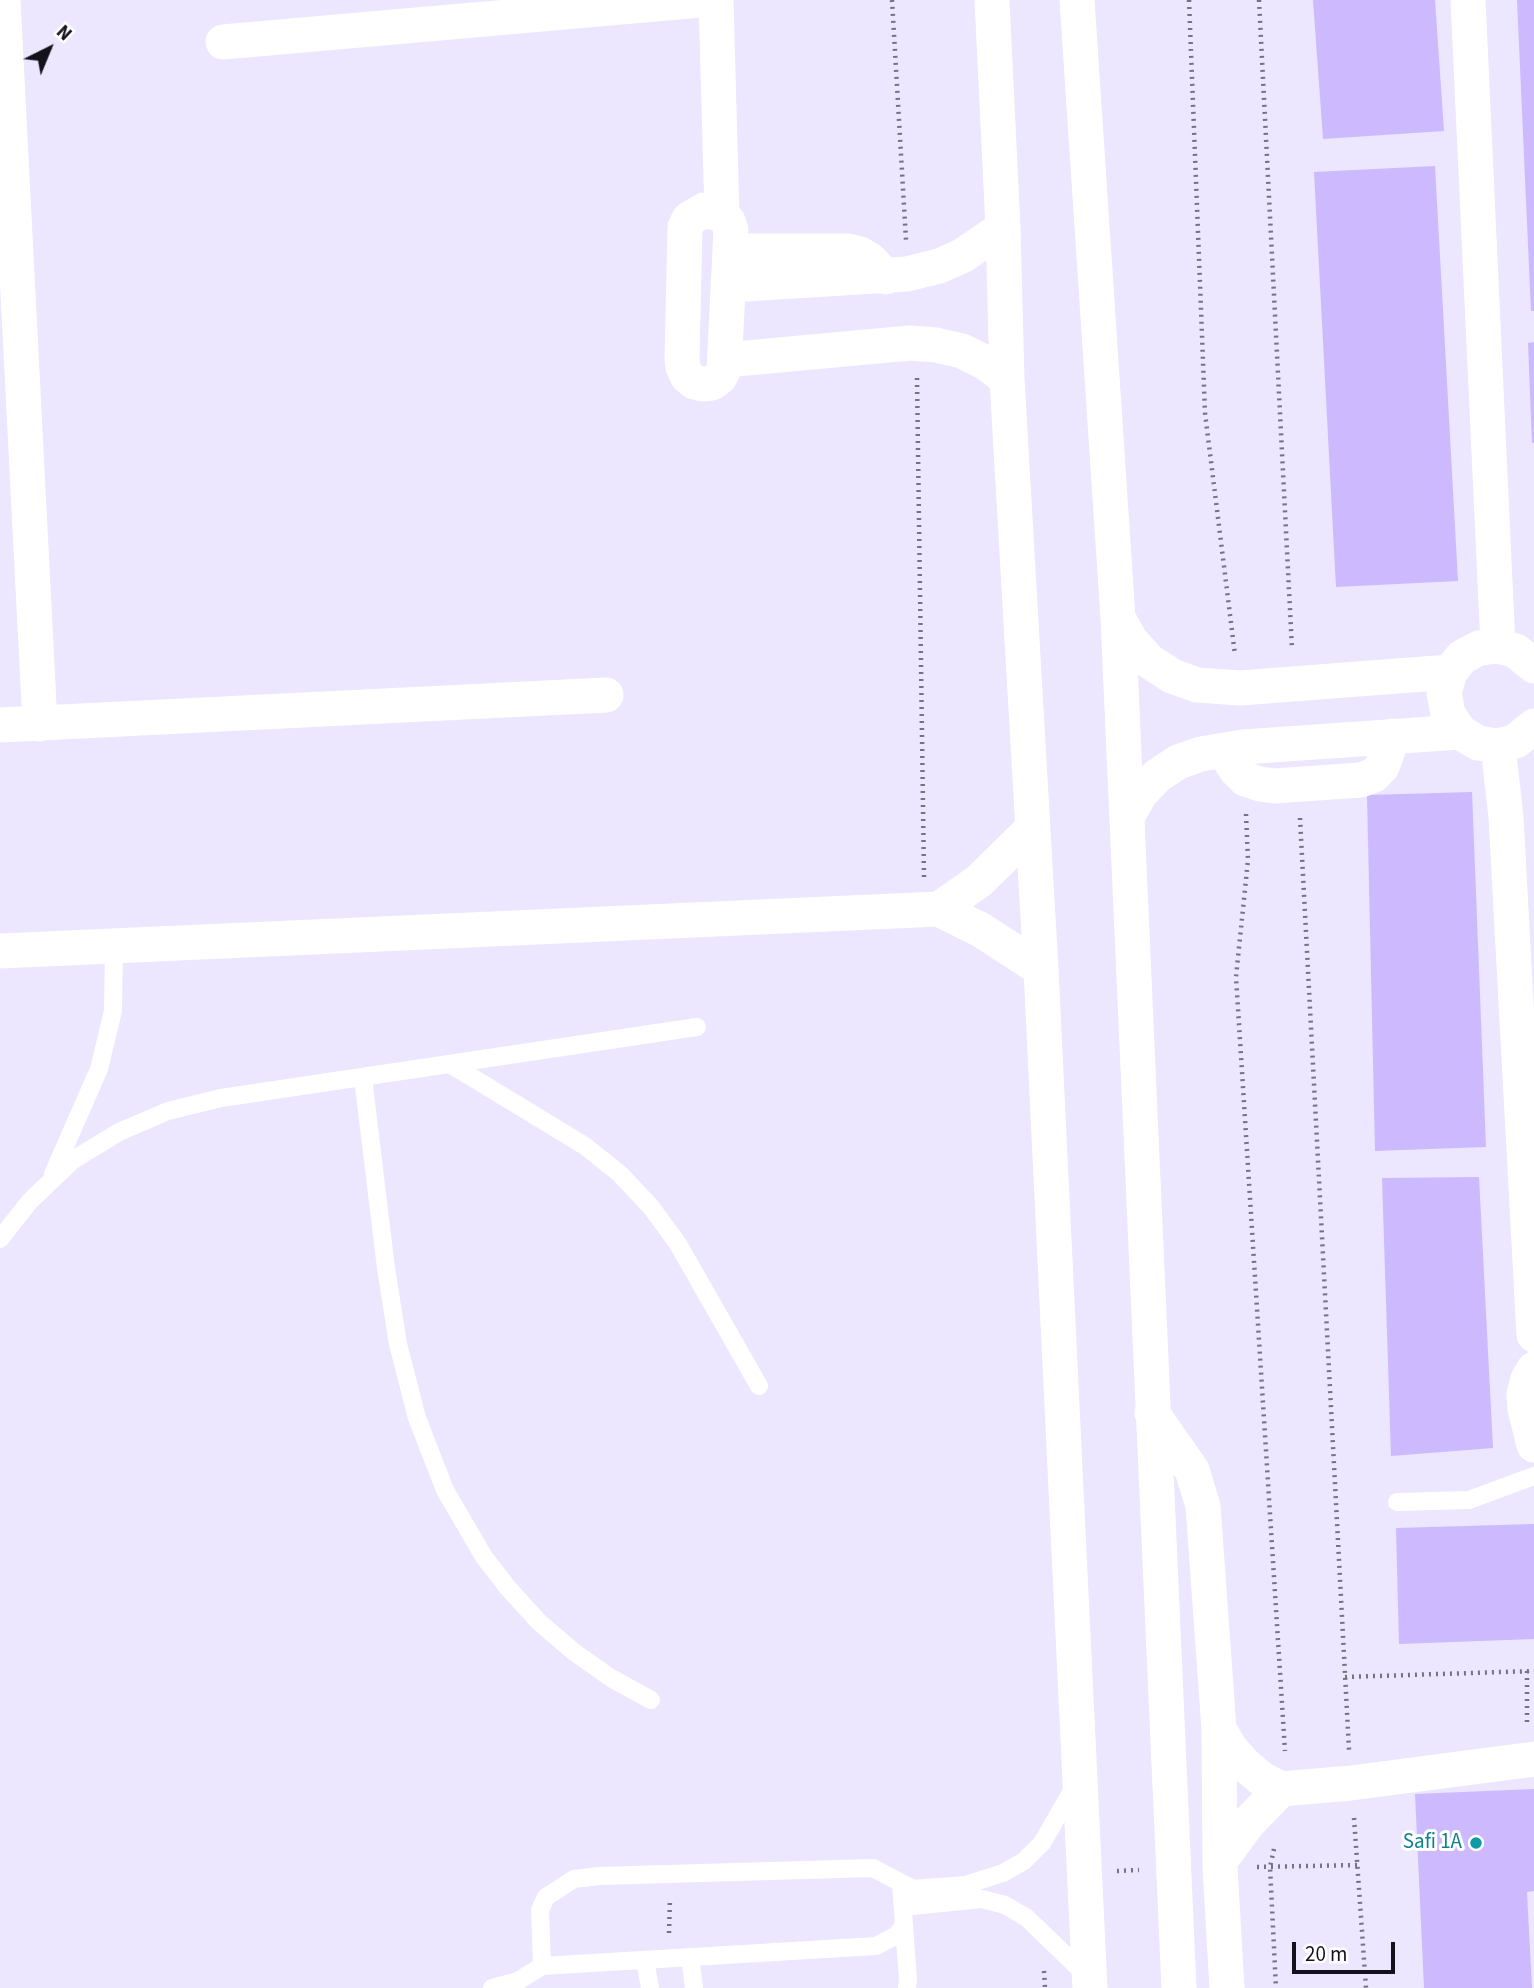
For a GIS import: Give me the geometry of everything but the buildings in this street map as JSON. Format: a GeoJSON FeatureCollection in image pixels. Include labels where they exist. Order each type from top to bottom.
{"type":"FeatureCollection","features":[{"type":"Feature","properties":{"kind":"street"},"geometry":{"type":"LineString","coordinates":[[2,0],[40,723]]}},
{"type":"Feature","properties":{"kind":"street"},"geometry":{"type":"LineString","coordinates":[[223,42],[701,0]]}},
{"type":"Feature","properties":{"kind":"street"},"geometry":{"type":"LineString","coordinates":[[716,0],[722,215]]}},
{"type":"Feature","properties":{"kind":"street"},"geometry":{"type":"LineString","coordinates":[[992,0],[1007,379],[1041,969],[1090,1983]]}},
{"type":"Feature","properties":{"kind":"street"},"geometry":{"type":"LineString","coordinates":[[1077,0],[1118,618],[1179,1988]]}},
{"type":"Feature","properties":{"kind":"street"},"geometry":{"type":"LineString","coordinates":[[1468,0],[1498,646]]}},
{"type":"Feature","properties":{"kind":"street"},"geometry":{"type":"LineString","coordinates":[[704,210],[722,215],[728,221],[731,230],[730,268],[725,360],[720,377],[712,383],[694,382],[683,367],[685,227],[689,219],[704,210]]}},
{"type":"Feature","properties":{"kind":"street"},"geometry":{"type":"LineString","coordinates":[[730,268],[897,276],[962,256],[1003,228]]}},
{"type":"Feature","properties":{"kind":"street"},"geometry":{"type":"LineString","coordinates":[[725,360],[916,344],[936,345],[962,351],[986,363],[1007,379]]}},
{"type":"Feature","properties":{"kind":"street"},"geometry":{"type":"LineString","coordinates":[[1118,618],[1131,641],[1149,661],[1172,676],[1197,685],[1240,688],[1450,672]]}},
{"type":"Feature","properties":{"kind":"street"},"geometry":{"type":"LineString","coordinates":[[1534,666],[1516,651],[1498,646],[1479,648],[1462,657],[1450,672],[1444,693],[1448,714],[1460,732],[1478,743],[1498,746],[1516,741],[1534,726]]}},
{"type":"Feature","properties":{"kind":"street"},"geometry":{"type":"LineString","coordinates":[[0,726],[606,695]]}},
{"type":"Feature","properties":{"kind":"street"},"geometry":{"type":"LineString","coordinates":[[1128,815],[1140,793],[1157,776],[1178,762],[1201,754],[1460,732]]}},
{"type":"Feature","properties":{"kind":"street"},"geometry":{"type":"LineString","coordinates":[[1224,751],[1245,779],[1274,786],[1361,780],[1374,775],[1382,767],[1393,736]]}},
{"type":"Feature","properties":{"kind":"street"},"geometry":{"type":"LineString","coordinates":[[1498,746],[1506,817],[1534,1335]]}},
{"type":"Feature","properties":{"kind":"street"},"geometry":{"type":"LineString","coordinates":[[932,909],[979,881],[1032,829]]}},
{"type":"Feature","properties":{"kind":"street"},"geometry":{"type":"LineString","coordinates":[[0,951],[932,909],[981,930],[1041,969]]}},
{"type":"Feature","properties":{"kind":"street"},"geometry":{"type":"LineString","coordinates":[[1534,1369],[1524,1394],[1534,1445]]}},
{"type":"Feature","properties":{"kind":"street"},"geometry":{"type":"LineString","coordinates":[[1152,1413],[1187,1462],[1199,1488],[1203,1506],[1219,1729],[1220,1861],[1227,1988]]}},
{"type":"Feature","properties":{"kind":"street"},"geometry":{"type":"LineString","coordinates":[[1219,1729],[1230,1748],[1245,1765],[1262,1779],[1284,1789],[1531,1760]]}},
{"type":"Feature","properties":{"kind":"street"},"geometry":{"type":"LineString","coordinates":[[1220,1861],[1248,1823],[1284,1789]]}},
{"type":"Feature","properties":{"kind":"lane"},"geometry":{"type":"LineString","coordinates":[[48,1184],[99,1069],[113,1012],[114,947]]}},
{"type":"Feature","properties":{"kind":"lane"},"geometry":{"type":"LineString","coordinates":[[0,1239],[30,1201],[73,1160],[95,1145],[143,1120],[168,1111],[221,1098],[697,1027]]}},
{"type":"Feature","properties":{"kind":"lane"},"geometry":{"type":"LineString","coordinates":[[450,1064],[585,1146],[620,1174],[651,1207],[678,1244],[759,1386]]}},
{"type":"Feature","properties":{"kind":"lane"},"geometry":{"type":"LineString","coordinates":[[363,1078],[398,1344],[417,1418],[445,1490],[484,1557],[539,1622],[573,1652],[651,1700]]}},
{"type":"Feature","properties":{"kind":"lane"},"geometry":{"type":"LineString","coordinates":[[1397,1502],[1469,1500],[1534,1476]]}},
{"type":"Feature","properties":{"kind":"lane"},"geometry":{"type":"LineString","coordinates":[[542,1966],[540,1910],[546,1897],[574,1879],[873,1868],[889,1874],[901,1884],[913,1889],[965,1885],[1003,1873],[1024,1861],[1042,1843],[1079,1778]]}},
{"type":"Feature","properties":{"kind":"lane"},"geometry":{"type":"LineString","coordinates":[[901,1884],[907,1988]]}},
{"type":"Feature","properties":{"kind":"lane"},"geometry":{"type":"LineString","coordinates":[[904,1916],[982,1899],[1004,1905],[1027,1918],[1090,1983]]}},
{"type":"Feature","properties":{"kind":"lane"},"geometry":{"type":"LineString","coordinates":[[492,1988],[518,1981],[542,1966],[876,1946],[897,1935],[904,1916]]}},
{"type":"Feature","properties":{"kind":"lane"},"geometry":{"type":"LineString","coordinates":[[690,1957],[694,1988]]}},
{"type":"Feature","properties":{"kind":"lane"},"geometry":{"type":"LineString","coordinates":[[645,1960],[650,1988]]}},
{"type":"Feature","properties":{"kind":"path"},"geometry":{"type":"LineString","coordinates":[[892,0],[897,276]]}},
{"type":"Feature","properties":{"kind":"path"},"geometry":{"type":"LineString","coordinates":[[1189,0],[1205,413],[1240,688]]}},
{"type":"Feature","properties":{"kind":"path"},"geometry":{"type":"LineString","coordinates":[[1259,0],[1294,685]]}},
{"type":"Feature","properties":{"kind":"path"},"geometry":{"type":"LineString","coordinates":[[916,344],[923,847],[932,909]]}},
{"type":"Feature","properties":{"kind":"path"},"geometry":{"type":"LineString","coordinates":[[1245,779],[1248,860],[1236,977],[1284,1789]]}},
{"type":"Feature","properties":{"kind":"path"},"geometry":{"type":"LineString","coordinates":[[1298,785],[1345,1678],[1366,1988]]}},
{"type":"Feature","properties":{"kind":"path"},"geometry":{"type":"LineString","coordinates":[[1527,1671],[1531,1760]]}},
{"type":"Feature","properties":{"kind":"path"},"geometry":{"type":"LineString","coordinates":[[1345,1678],[1534,1671]]}},
{"type":"Feature","properties":{"kind":"path"},"geometry":{"type":"LineString","coordinates":[[1275,1841],[1270,1867],[1276,1988]]}},
{"type":"Feature","properties":{"kind":"path"},"geometry":{"type":"LineString","coordinates":[[669,1958],[670,1874]]}},
{"type":"Feature","properties":{"kind":"place","name":"Safi 1A"},"geometry":{"type":"Point","coordinates":[1476,1843]}}]}
